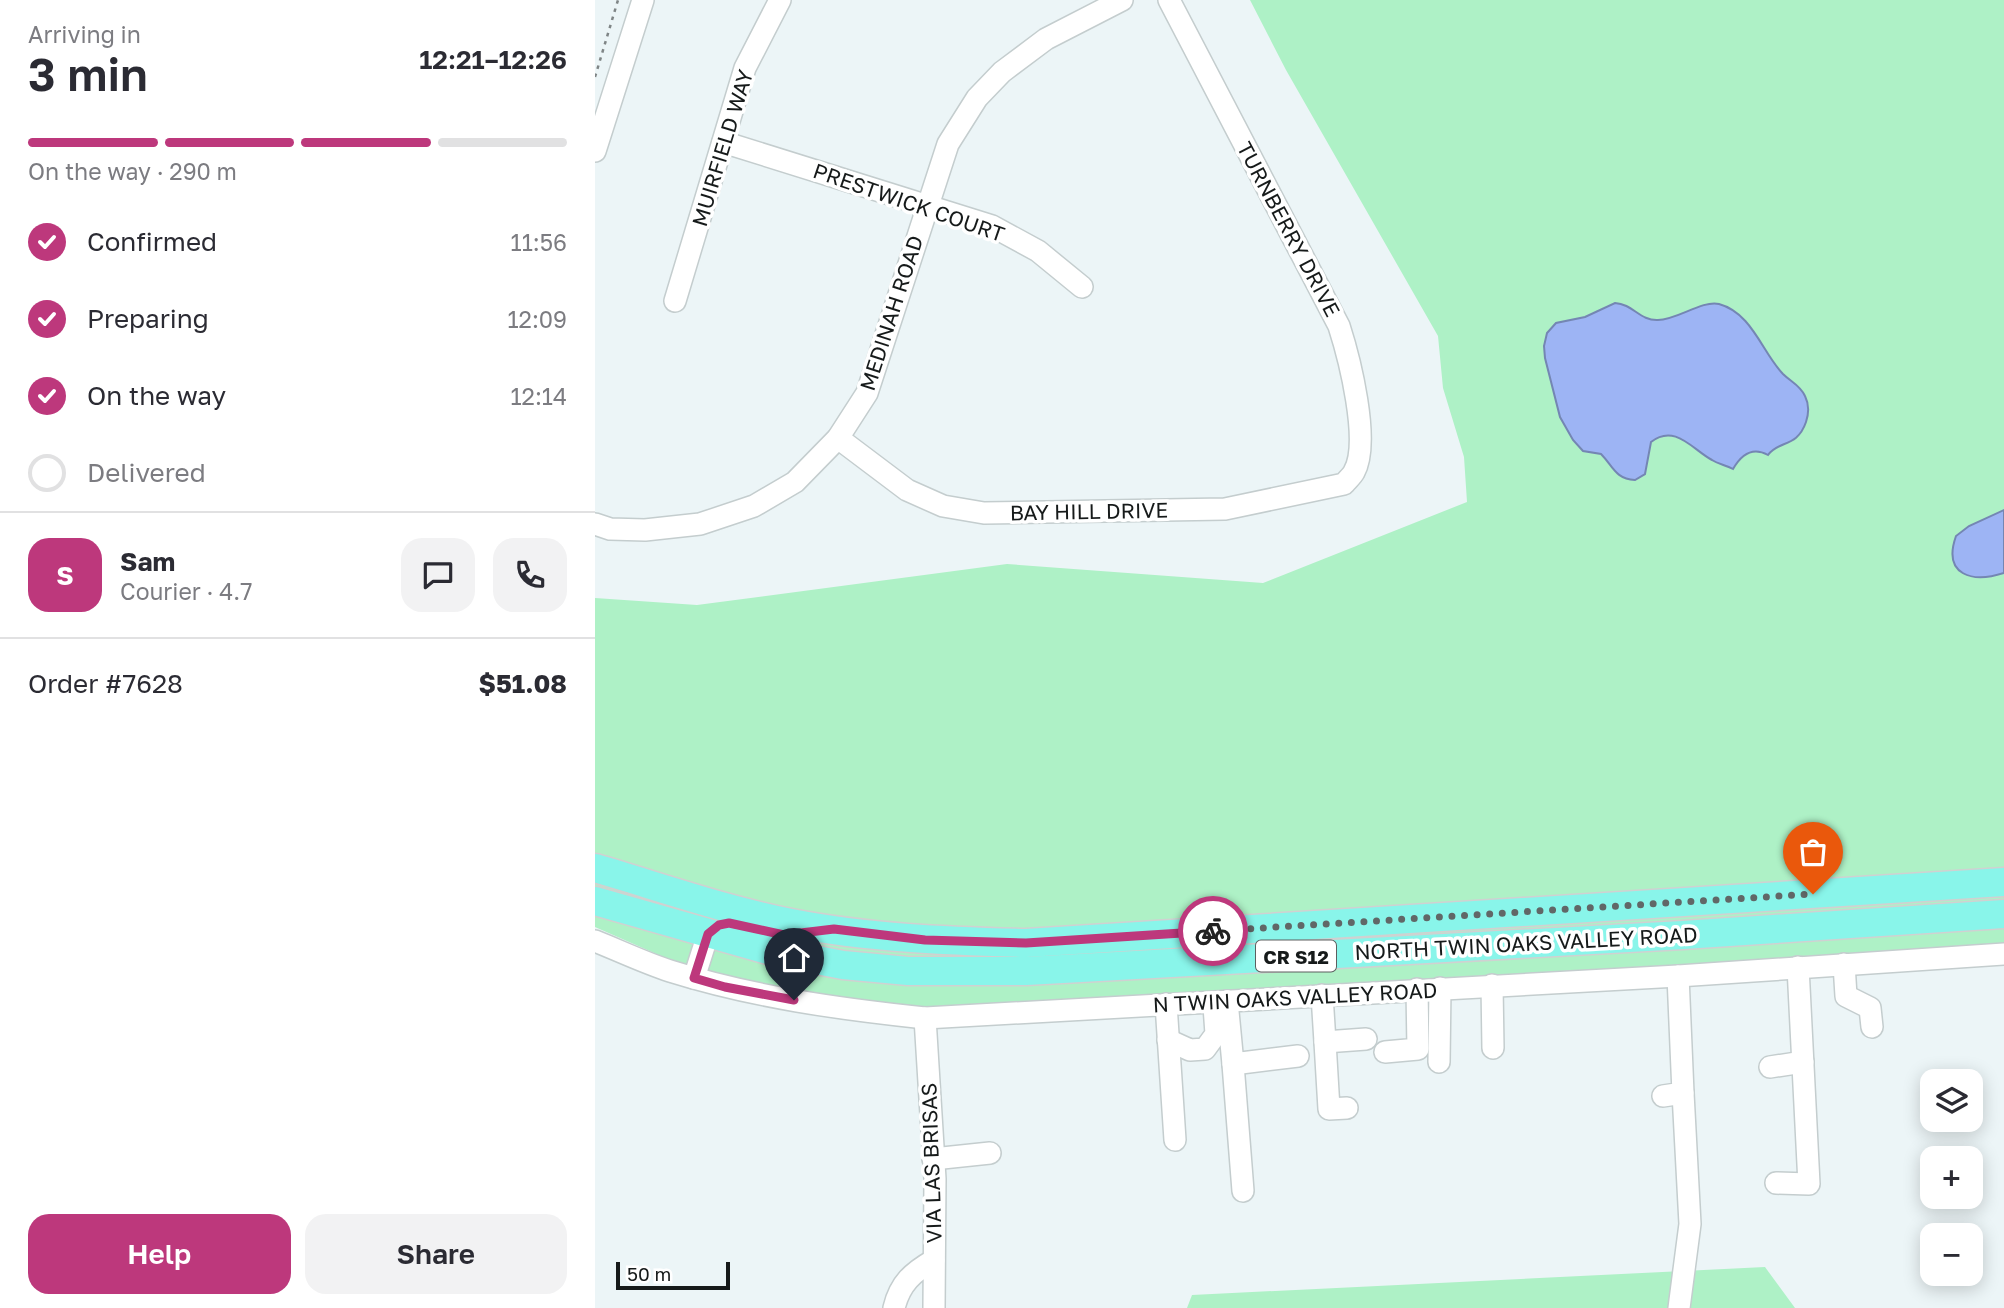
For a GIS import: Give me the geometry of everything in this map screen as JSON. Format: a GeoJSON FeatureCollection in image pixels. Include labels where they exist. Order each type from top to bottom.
{"type":"FeatureCollection","features":[{"type":"Feature","properties":{"kind":"main road","name":"NORTH TWIN OAKS VALLEY ROAD"},"geometry":{"type":"LineString","coordinates":[[595,867],[717,905],[779,920],[925,940],[1026,943],[2004,882]]}},
{"type":"Feature","properties":{"kind":"main road"},"geometry":{"type":"LineString","coordinates":[[638,881],[653,901],[689,911],[708,934],[719,925],[729,923],[784,935],[834,929]]}},
{"type":"Feature","properties":{"kind":"main road","name":"NORTH TWIN OAKS VALLEY ROAD"},"geometry":{"type":"LineString","coordinates":[[595,901],[775,952],[843,965],[908,971],[1027,971],[1669,936],[2004,914]]}},
{"type":"Feature","properties":{"kind":"street"},"geometry":{"type":"LineString","coordinates":[[595,151],[643,0]]}},
{"type":"Feature","properties":{"kind":"street","name":"MUIRFIELD WAY"},"geometry":{"type":"LineString","coordinates":[[674,302],[745,68],[780,0]]}},
{"type":"Feature","properties":{"kind":"street","name":"MEDINAH ROAD"},"geometry":{"type":"LineString","coordinates":[[595,524],[610,529],[645,530],[700,524],[754,506],[795,482],[838,438],[867,393],[948,144],[977,98],[1002,72],[1046,39],[1122,0]]}},
{"type":"Feature","properties":{"kind":"street","name":"TURNBERRY DRIVE"},"geometry":{"type":"LineString","coordinates":[[1169,0],[1339,326],[1352,364],[1360,421],[1359,460],[1354,472]]}},
{"type":"Feature","properties":{"kind":"street","name":"PRESTWICK COURT"},"geometry":{"type":"LineString","coordinates":[[723,142],[992,226],[1038,251],[1082,287]]}},
{"type":"Feature","properties":{"kind":"street","name":"BAY HILL DRIVE"},"geometry":{"type":"LineString","coordinates":[[838,438],[907,490],[943,506],[984,513],[1225,509],[1344,484],[1354,472]]}},
{"type":"Feature","properties":{"kind":"street"},"geometry":{"type":"LineString","coordinates":[[694,978],[708,934]]}},
{"type":"Feature","properties":{"kind":"street","name":"N TWIN OAKS VALLEY ROAD"},"geometry":{"type":"LineString","coordinates":[[595,941],[667,971],[725,987],[840,1009],[925,1018],[1678,976],[2004,954]]}},
{"type":"Feature","properties":{"kind":"street"},"geometry":{"type":"LineString","coordinates":[[1844,964],[1846,996],[1870,1008],[1872,1027]]}},
{"type":"Feature","properties":{"kind":"street"},"geometry":{"type":"LineString","coordinates":[[1776,1183],[1809,1184],[1798,967]]}},
{"type":"Feature","properties":{"kind":"street"},"geometry":{"type":"LineString","coordinates":[[1678,976],[1673,1095],[1690,1224],[1679,1308]]}},
{"type":"Feature","properties":{"kind":"street"},"geometry":{"type":"LineString","coordinates":[[1492,985],[1493,1048]]}},
{"type":"Feature","properties":{"kind":"street"},"geometry":{"type":"LineString","coordinates":[[1439,1062],[1440,988]]}},
{"type":"Feature","properties":{"kind":"street"},"geometry":{"type":"LineString","coordinates":[[1385,1052],[1418,1049],[1417,989]]}},
{"type":"Feature","properties":{"kind":"street"},"geometry":{"type":"LineString","coordinates":[[1322,995],[1329,1109],[1347,1108]]}},
{"type":"Feature","properties":{"kind":"street"},"geometry":{"type":"LineString","coordinates":[[1168,1040],[1190,1050],[1205,1049],[1216,1034],[1220,1001]]}},
{"type":"Feature","properties":{"kind":"street"},"geometry":{"type":"LineString","coordinates":[[1220,1001],[1233,1064],[1243,1191]]}},
{"type":"Feature","properties":{"kind":"street"},"geometry":{"type":"LineString","coordinates":[[1166,1004],[1175,1140]]}},
{"type":"Feature","properties":{"kind":"street","name":"VIA LAS BRISAS"},"geometry":{"type":"LineString","coordinates":[[925,1018],[933,1159],[934,1308]]}},
{"type":"Feature","properties":{"kind":"street"},"geometry":{"type":"LineString","coordinates":[[1325,1042],[1366,1039]]}},
{"type":"Feature","properties":{"kind":"street"},"geometry":{"type":"LineString","coordinates":[[1233,1064],[1298,1056]]}},
{"type":"Feature","properties":{"kind":"street"},"geometry":{"type":"LineString","coordinates":[[1770,1067],[1803,1062]]}},
{"type":"Feature","properties":{"kind":"street"},"geometry":{"type":"LineString","coordinates":[[933,1159],[990,1153]]}},
{"type":"Feature","properties":{"kind":"street"},"geometry":{"type":"LineString","coordinates":[[894,1308],[902,1284],[934,1259]]}},
{"type":"Feature","properties":{"kind":"path"},"geometry":{"type":"LineString","coordinates":[[595,77],[618,0]]}},
{"type":"Feature","properties":{"kind":"green space"},"geometry":{"type":"Polygon","coordinates":[[[1250,0],[2004,0],[2004,959],[945,1027],[711,978],[595,927],[595,598],[697,605],[1007,564],[1263,583],[1467,502],[1464,457],[1443,388],[1438,336],[1286,70],[1250,0]]]}},
{"type":"Feature","properties":{"kind":"green space"},"geometry":{"type":"Polygon","coordinates":[[[1765,1267],[1795,1308],[1187,1308],[1192,1295],[1765,1267]]]}},
{"type":"Feature","properties":{"kind":"water"},"geometry":{"type":"Polygon","coordinates":[[[1615,303],[1627,306],[1652,320],[1673,317],[1712,304],[1719,304],[1740,316],[1756,334],[1783,374],[1803,392],[1808,409],[1807,419],[1798,436],[1768,455],[1757,451],[1748,453],[1733,469],[1705,456],[1683,440],[1668,435],[1660,437],[1651,442],[1645,474],[1635,480],[1623,477],[1615,471],[1601,454],[1583,451],[1573,440],[1560,417],[1544,346],[1547,333],[1556,323],[1585,317],[1615,303]]]}},
{"type":"Feature","properties":{"kind":"water"},"geometry":{"type":"Polygon","coordinates":[[[2004,510],[2004,573],[1981,577],[1963,573],[1953,560],[1956,536],[1969,526],[2004,510]]]}},
{"type":"Feature","properties":{"kind":"way so far"},"geometry":{"type":"LineString","coordinates":[[1213,931],[1813,894]]}},
{"type":"Feature","properties":{"kind":"route"},"geometry":{"type":"LineString","coordinates":[[794,1000],[725,987],[694,978],[708,934],[719,925],[729,923],[784,935],[834,929],[925,940],[1026,943],[1213,931]]}}]}
